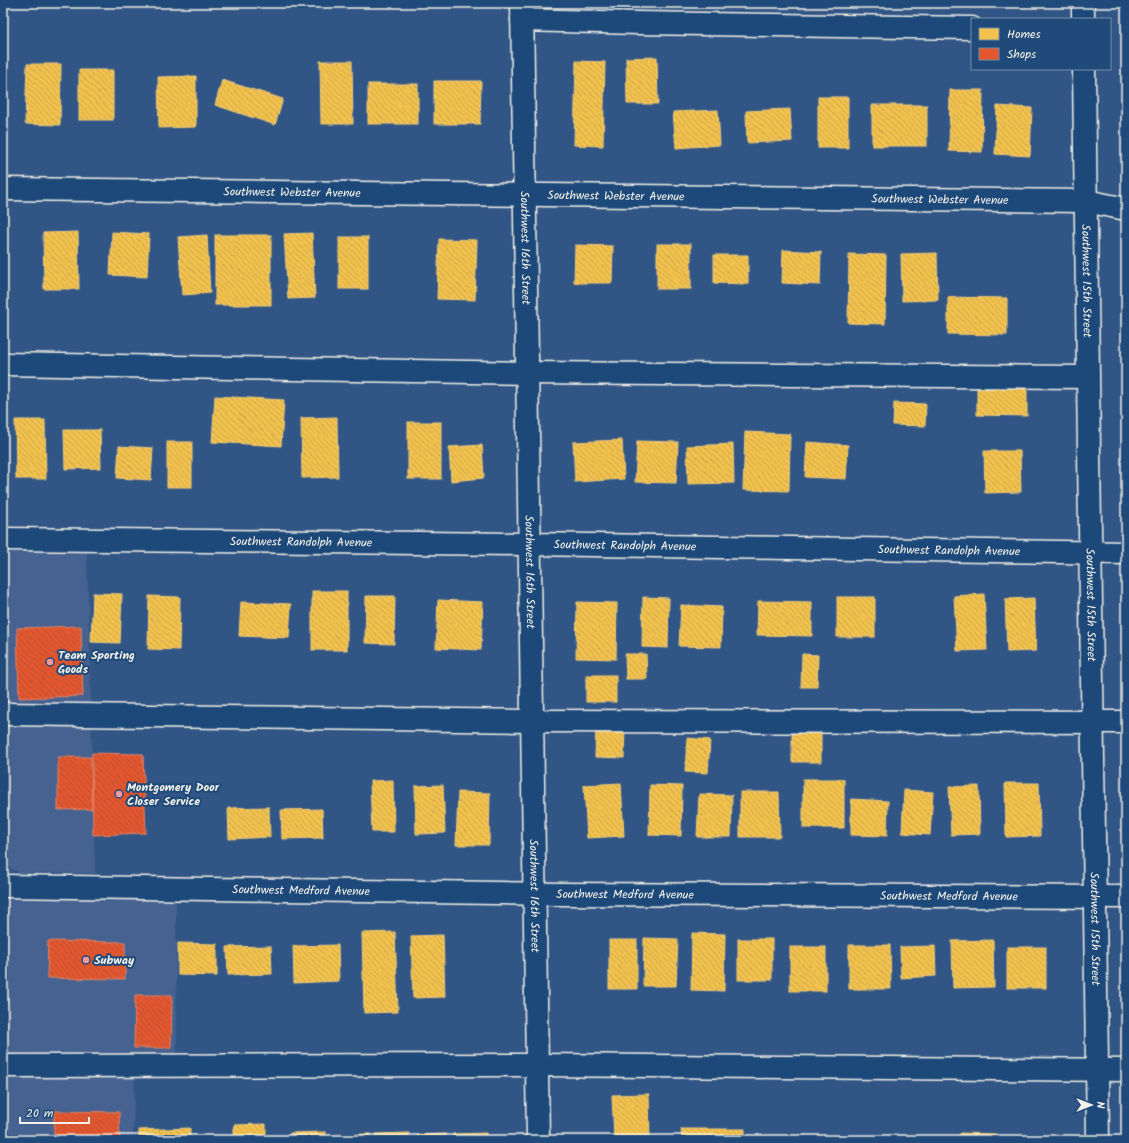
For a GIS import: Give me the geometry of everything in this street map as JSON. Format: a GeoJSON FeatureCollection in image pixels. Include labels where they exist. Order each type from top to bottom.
{"type":"FeatureCollection","features":[{"type":"Feature","properties":{"kind":"street"},"geometry":{"type":"LineString","coordinates":[[1083,3],[1083,18]]}},
{"type":"Feature","properties":{"kind":"street"},"geometry":{"type":"LineString","coordinates":[[522,11],[638,23],[971,28]]}},
{"type":"Feature","properties":{"kind":"street","name":"Southwest 16th Street"},"geometry":{"type":"LineString","coordinates":[[522,11],[523,196],[538,1140]]}},
{"type":"Feature","properties":{"kind":"street","name":"Southwest 15th Street"},"geometry":{"type":"LineString","coordinates":[[1084,70],[1098,1140]]}},
{"type":"Feature","properties":{"kind":"street","name":"Southwest Webster Avenue"},"geometry":{"type":"LineString","coordinates":[[3,189],[523,196],[1086,201],[1126,209]]}},
{"type":"Feature","properties":{"kind":"street"},"geometry":{"type":"LineString","coordinates":[[3,364],[526,373],[1087,378]]}},
{"type":"Feature","properties":{"kind":"street","name":"Southwest Randolph Avenue"},"geometry":{"type":"LineString","coordinates":[[3,538],[1126,553]]}},
{"type":"Feature","properties":{"kind":"street"},"geometry":{"type":"LineString","coordinates":[[3,714],[531,721],[1126,722]]}},
{"type":"Feature","properties":{"kind":"street","name":"Southwest Medford Avenue"},"geometry":{"type":"LineString","coordinates":[[3,886],[535,894],[1126,898]]}},
{"type":"Feature","properties":{"kind":"street"},"geometry":{"type":"LineString","coordinates":[[3,1066],[537,1065],[1126,1070]]}},
{"type":"Feature","properties":{"kind":"shaded area"},"geometry":{"type":"Polygon","coordinates":[[[9,552],[87,552],[95,873],[20,873],[7,867],[3,861],[3,556],[9,552]]]}},
{"type":"Feature","properties":{"kind":"shaded area"},"geometry":{"type":"Polygon","coordinates":[[[15,898],[176,899],[177,1071],[135,1073],[133,1140],[5,1140],[3,908],[6,903],[15,898]]]}},
{"type":"Feature","properties":{"kind":"building: Homes"},"geometry":{"type":"Polygon","coordinates":[[[657,57],[658,104],[627,104],[626,58],[657,57]]]}},
{"type":"Feature","properties":{"kind":"building: Homes"},"geometry":{"type":"Polygon","coordinates":[[[320,61],[352,61],[353,124],[321,124],[320,61]]]}},
{"type":"Feature","properties":{"kind":"building: Homes"},"geometry":{"type":"Polygon","coordinates":[[[576,61],[605,62],[603,146],[574,145],[576,61]]]}},
{"type":"Feature","properties":{"kind":"building: Homes"},"geometry":{"type":"Polygon","coordinates":[[[27,64],[61,64],[60,125],[25,124],[27,64]]]}},
{"type":"Feature","properties":{"kind":"building: Homes"},"geometry":{"type":"Polygon","coordinates":[[[79,70],[113,70],[113,120],[79,120],[79,70]]]}},
{"type":"Feature","properties":{"kind":"building: Homes"},"geometry":{"type":"Polygon","coordinates":[[[196,76],[196,127],[159,128],[158,77],[196,76]]]}},
{"type":"Feature","properties":{"kind":"building: Homes"},"geometry":{"type":"Polygon","coordinates":[[[222,80],[283,99],[275,125],[215,105],[222,80]]]}},
{"type":"Feature","properties":{"kind":"building: Homes"},"geometry":{"type":"Polygon","coordinates":[[[434,81],[481,81],[480,124],[434,124],[434,81]]]}},
{"type":"Feature","properties":{"kind":"building: Homes"},"geometry":{"type":"Polygon","coordinates":[[[368,84],[418,84],[418,124],[368,124],[368,84]]]}},
{"type":"Feature","properties":{"kind":"building: Homes"},"geometry":{"type":"Polygon","coordinates":[[[950,90],[983,90],[982,152],[949,151],[950,90]]]}},
{"type":"Feature","properties":{"kind":"building: Homes"},"geometry":{"type":"Polygon","coordinates":[[[818,97],[848,97],[848,148],[818,148],[818,97]]]}},
{"type":"Feature","properties":{"kind":"building: Homes"},"geometry":{"type":"Polygon","coordinates":[[[872,105],[927,105],[927,146],[872,146],[872,105]]]}},
{"type":"Feature","properties":{"kind":"building: Homes"},"geometry":{"type":"Polygon","coordinates":[[[997,106],[1032,108],[1030,156],[995,154],[997,106]]]}},
{"type":"Feature","properties":{"kind":"building: Homes"},"geometry":{"type":"Polygon","coordinates":[[[790,109],[792,141],[747,143],[746,111],[790,109]]]}},
{"type":"Feature","properties":{"kind":"building: Homes"},"geometry":{"type":"Polygon","coordinates":[[[718,110],[720,145],[676,148],[673,112],[718,110]]]}},
{"type":"Feature","properties":{"kind":"building: Homes"},"geometry":{"type":"Polygon","coordinates":[[[78,232],[79,289],[44,289],[43,233],[78,232]]]}},
{"type":"Feature","properties":{"kind":"building: Homes"},"geometry":{"type":"Polygon","coordinates":[[[112,232],[149,234],[147,277],[110,275],[112,232]]]}},
{"type":"Feature","properties":{"kind":"building: Homes"},"geometry":{"type":"Polygon","coordinates":[[[312,233],[315,298],[288,299],[284,234],[312,233]]]}},
{"type":"Feature","properties":{"kind":"building: Homes"},"geometry":{"type":"Polygon","coordinates":[[[207,235],[210,293],[182,295],[178,237],[207,235]]]}},
{"type":"Feature","properties":{"kind":"building: Homes"},"geometry":{"type":"Polygon","coordinates":[[[215,235],[271,235],[271,305],[215,305],[215,235]]]}},
{"type":"Feature","properties":{"kind":"building: Homes"},"geometry":{"type":"Polygon","coordinates":[[[339,237],[368,237],[368,289],[339,289],[339,237]]]}},
{"type":"Feature","properties":{"kind":"building: Homes"},"geometry":{"type":"Polygon","coordinates":[[[439,239],[477,240],[475,300],[437,299],[439,239]]]}},
{"type":"Feature","properties":{"kind":"building: Homes"},"geometry":{"type":"Polygon","coordinates":[[[657,244],[691,244],[691,289],[657,289],[657,244]]]}},
{"type":"Feature","properties":{"kind":"building: Homes"},"geometry":{"type":"Polygon","coordinates":[[[575,245],[613,246],[612,283],[574,283],[575,245]]]}},
{"type":"Feature","properties":{"kind":"building: Homes"},"geometry":{"type":"Polygon","coordinates":[[[783,250],[821,252],[820,285],[782,283],[783,250]]]}},
{"type":"Feature","properties":{"kind":"building: Homes"},"geometry":{"type":"Polygon","coordinates":[[[937,253],[938,300],[902,301],[901,254],[937,253]]]}},
{"type":"Feature","properties":{"kind":"building: Homes"},"geometry":{"type":"Polygon","coordinates":[[[849,254],[886,255],[885,324],[848,323],[849,254]]]}},
{"type":"Feature","properties":{"kind":"building: Homes"},"geometry":{"type":"Polygon","coordinates":[[[714,255],[748,255],[748,284],[714,283],[714,255]]]}},
{"type":"Feature","properties":{"kind":"building: Homes"},"geometry":{"type":"Polygon","coordinates":[[[948,297],[1007,298],[1007,335],[948,334],[948,297]]]}},
{"type":"Feature","properties":{"kind":"building: Homes"},"geometry":{"type":"Polygon","coordinates":[[[977,384],[1027,384],[1027,416],[977,415],[977,384]]]}},
{"type":"Feature","properties":{"kind":"building: Homes"},"geometry":{"type":"Polygon","coordinates":[[[215,396],[284,400],[281,446],[212,442],[215,396]]]}},
{"type":"Feature","properties":{"kind":"building: Homes"},"geometry":{"type":"Polygon","coordinates":[[[894,403],[926,404],[925,426],[893,425],[894,403]]]}},
{"type":"Feature","properties":{"kind":"building: Homes"},"geometry":{"type":"Polygon","coordinates":[[[337,417],[338,477],[302,478],[301,418],[337,417]]]}},
{"type":"Feature","properties":{"kind":"building: Homes"},"geometry":{"type":"Polygon","coordinates":[[[15,420],[45,420],[46,479],[16,479],[15,420]]]}},
{"type":"Feature","properties":{"kind":"building: Homes"},"geometry":{"type":"Polygon","coordinates":[[[408,422],[441,422],[441,479],[408,479],[408,422]]]}},
{"type":"Feature","properties":{"kind":"building: Homes"},"geometry":{"type":"Polygon","coordinates":[[[64,430],[100,430],[101,468],[65,469],[64,430]]]}},
{"type":"Feature","properties":{"kind":"building: Homes"},"geometry":{"type":"Polygon","coordinates":[[[745,432],[790,434],[789,491],[743,490],[745,432]]]}},
{"type":"Feature","properties":{"kind":"building: Homes"},"geometry":{"type":"Polygon","coordinates":[[[622,440],[624,479],[575,482],[573,442],[622,440]]]}},
{"type":"Feature","properties":{"kind":"building: Homes"},"geometry":{"type":"Polygon","coordinates":[[[637,441],[678,442],[676,483],[635,482],[637,441]]]}},
{"type":"Feature","properties":{"kind":"building: Homes"},"geometry":{"type":"Polygon","coordinates":[[[167,442],[192,442],[192,487],[167,487],[167,442]]]}},
{"type":"Feature","properties":{"kind":"building: Homes"},"geometry":{"type":"Polygon","coordinates":[[[807,442],[848,445],[846,479],[805,477],[807,442]]]}},
{"type":"Feature","properties":{"kind":"building: Homes"},"geometry":{"type":"Polygon","coordinates":[[[733,444],[734,483],[688,484],[687,446],[733,444]]]}},
{"type":"Feature","properties":{"kind":"building: Homes"},"geometry":{"type":"Polygon","coordinates":[[[482,445],[484,478],[451,481],[449,447],[482,445]]]}},
{"type":"Feature","properties":{"kind":"building: Homes"},"geometry":{"type":"Polygon","coordinates":[[[119,446],[153,448],[151,480],[117,478],[119,446]]]}},
{"type":"Feature","properties":{"kind":"building: Homes"},"geometry":{"type":"Polygon","coordinates":[[[984,451],[1020,451],[1021,492],[985,493],[984,451]]]}},
{"type":"Feature","properties":{"kind":"building: Homes"},"geometry":{"type":"Polygon","coordinates":[[[312,591],[347,591],[347,650],[312,650],[312,591]]]}},
{"type":"Feature","properties":{"kind":"building: Homes"},"geometry":{"type":"Polygon","coordinates":[[[93,593],[122,594],[120,643],[91,642],[93,593]]]}},
{"type":"Feature","properties":{"kind":"building: Homes"},"geometry":{"type":"Polygon","coordinates":[[[984,594],[987,650],[957,651],[954,596],[984,594]]]}},
{"type":"Feature","properties":{"kind":"building: Homes"},"geometry":{"type":"Polygon","coordinates":[[[149,596],[180,597],[179,650],[148,649],[149,596]]]}},
{"type":"Feature","properties":{"kind":"building: Homes"},"geometry":{"type":"Polygon","coordinates":[[[366,596],[395,596],[394,644],[365,643],[366,596]]]}},
{"type":"Feature","properties":{"kind":"building: Homes"},"geometry":{"type":"Polygon","coordinates":[[[643,597],[669,598],[668,648],[642,647],[643,597]]]}},
{"type":"Feature","properties":{"kind":"building: Homes"},"geometry":{"type":"Polygon","coordinates":[[[837,597],[875,597],[875,637],[837,637],[837,597]]]}},
{"type":"Feature","properties":{"kind":"building: Homes"},"geometry":{"type":"Polygon","coordinates":[[[1034,598],[1036,651],[1007,652],[1005,599],[1034,598]]]}},
{"type":"Feature","properties":{"kind":"building: Homes"},"geometry":{"type":"Polygon","coordinates":[[[438,600],[483,602],[481,650],[436,648],[438,600]]]}},
{"type":"Feature","properties":{"kind":"building: Homes"},"geometry":{"type":"Polygon","coordinates":[[[758,601],[812,602],[812,636],[757,635],[758,601]]]}},
{"type":"Feature","properties":{"kind":"building: Homes"},"geometry":{"type":"Polygon","coordinates":[[[241,602],[291,604],[289,638],[239,636],[241,602]]]}},
{"type":"Feature","properties":{"kind":"building: Homes"},"geometry":{"type":"Polygon","coordinates":[[[577,602],[617,603],[616,659],[576,658],[577,602]]]}},
{"type":"Feature","properties":{"kind":"building: Homes"},"geometry":{"type":"Polygon","coordinates":[[[681,605],[722,607],[721,647],[679,646],[681,605]]]}},
{"type":"Feature","properties":{"kind":"building: Homes"},"geometry":{"type":"Polygon","coordinates":[[[625,654],[646,654],[647,679],[626,679],[625,654]]]}},
{"type":"Feature","properties":{"kind":"building: Homes"},"geometry":{"type":"Polygon","coordinates":[[[802,654],[818,655],[817,687],[801,687],[802,654]]]}},
{"type":"Feature","properties":{"kind":"building: Homes"},"geometry":{"type":"Polygon","coordinates":[[[586,675],[616,675],[616,702],[586,702],[586,675]]]}},
{"type":"Feature","properties":{"kind":"building: Homes"},"geometry":{"type":"Polygon","coordinates":[[[596,726],[625,728],[624,758],[595,757],[596,726]]]}},
{"type":"Feature","properties":{"kind":"building: Homes"},"geometry":{"type":"Polygon","coordinates":[[[792,730],[821,730],[821,762],[792,762],[792,730]]]}},
{"type":"Feature","properties":{"kind":"building: Homes"},"geometry":{"type":"Polygon","coordinates":[[[687,738],[710,740],[708,773],[685,772],[687,738]]]}},
{"type":"Feature","properties":{"kind":"building: Homes"},"geometry":{"type":"Polygon","coordinates":[[[803,779],[844,779],[844,828],[803,828],[803,779]]]}},
{"type":"Feature","properties":{"kind":"building: Homes"},"geometry":{"type":"Polygon","coordinates":[[[393,780],[394,832],[372,832],[370,781],[393,780]]]}},
{"type":"Feature","properties":{"kind":"building: Homes"},"geometry":{"type":"Polygon","coordinates":[[[621,783],[624,836],[587,838],[584,785],[621,783]]]}},
{"type":"Feature","properties":{"kind":"building: Homes"},"geometry":{"type":"Polygon","coordinates":[[[1005,783],[1039,783],[1040,836],[1006,837],[1005,783]]]}},
{"type":"Feature","properties":{"kind":"building: Homes"},"geometry":{"type":"Polygon","coordinates":[[[443,785],[445,833],[416,834],[415,786],[443,785]]]}},
{"type":"Feature","properties":{"kind":"building: Homes"},"geometry":{"type":"Polygon","coordinates":[[[650,785],[682,786],[681,836],[649,835],[650,785]]]}},
{"type":"Feature","properties":{"kind":"building: Homes"},"geometry":{"type":"Polygon","coordinates":[[[979,786],[980,834],[951,835],[949,787],[979,786]]]}},
{"type":"Feature","properties":{"kind":"building: Homes"},"geometry":{"type":"Polygon","coordinates":[[[904,790],[933,792],[930,835],[902,833],[904,790]]]}},
{"type":"Feature","properties":{"kind":"building: Homes"},"geometry":{"type":"Polygon","coordinates":[[[458,792],[490,793],[489,845],[456,845],[458,792]]]}},
{"type":"Feature","properties":{"kind":"building: Homes"},"geometry":{"type":"Polygon","coordinates":[[[740,792],[779,792],[780,837],[740,837],[740,792]]]}},
{"type":"Feature","properties":{"kind":"building: Homes"},"geometry":{"type":"Polygon","coordinates":[[[699,794],[732,795],[731,837],[697,837],[699,794]]]}},
{"type":"Feature","properties":{"kind":"building: Homes"},"geometry":{"type":"Polygon","coordinates":[[[851,799],[888,801],[887,836],[851,835],[851,799]]]}},
{"type":"Feature","properties":{"kind":"building: Homes"},"geometry":{"type":"Polygon","coordinates":[[[269,807],[270,837],[229,839],[228,808],[269,807]]]}},
{"type":"Feature","properties":{"kind":"building: Homes"},"geometry":{"type":"Polygon","coordinates":[[[322,809],[323,838],[282,839],[281,810],[322,809]]]}},
{"type":"Feature","properties":{"kind":"building: Homes"},"geometry":{"type":"Polygon","coordinates":[[[395,932],[398,1012],[364,1013],[362,933],[395,932]]]}},
{"type":"Feature","properties":{"kind":"building: Homes"},"geometry":{"type":"Polygon","coordinates":[[[692,933],[725,934],[724,991],[691,990],[692,933]]]}},
{"type":"Feature","properties":{"kind":"building: Homes"},"geometry":{"type":"Polygon","coordinates":[[[443,935],[445,997],[413,998],[411,936],[443,935]]]}},
{"type":"Feature","properties":{"kind":"building: Homes"},"geometry":{"type":"Polygon","coordinates":[[[644,938],[678,939],[676,986],[643,986],[644,938]]]}},
{"type":"Feature","properties":{"kind":"building: Homes"},"geometry":{"type":"Polygon","coordinates":[[[738,939],[772,939],[772,980],[738,980],[738,939]]]}},
{"type":"Feature","properties":{"kind":"building: Homes"},"geometry":{"type":"Polygon","coordinates":[[[609,940],[637,940],[637,989],[609,989],[609,940]]]}},
{"type":"Feature","properties":{"kind":"building: Homes"},"geometry":{"type":"Polygon","coordinates":[[[993,940],[994,987],[953,988],[952,941],[993,940]]]}},
{"type":"Feature","properties":{"kind":"building: Homes"},"geometry":{"type":"Polygon","coordinates":[[[178,943],[217,944],[217,976],[178,975],[178,943]]]}},
{"type":"Feature","properties":{"kind":"building: Homes"},"geometry":{"type":"Polygon","coordinates":[[[338,945],[339,981],[294,983],[293,946],[338,945]]]}},
{"type":"Feature","properties":{"kind":"building: Homes"},"geometry":{"type":"Polygon","coordinates":[[[849,945],[890,945],[891,989],[849,989],[849,945]]]}},
{"type":"Feature","properties":{"kind":"building: Homes"},"geometry":{"type":"Polygon","coordinates":[[[271,946],[272,974],[228,975],[227,947],[271,946]]]}},
{"type":"Feature","properties":{"kind":"building: Homes"},"geometry":{"type":"Polygon","coordinates":[[[935,946],[936,976],[901,978],[900,947],[935,946]]]}},
{"type":"Feature","properties":{"kind":"building: Homes"},"geometry":{"type":"Polygon","coordinates":[[[790,947],[826,947],[826,991],[790,991],[790,947]]]}},
{"type":"Feature","properties":{"kind":"building: Homes"},"geometry":{"type":"Polygon","coordinates":[[[1007,947],[1046,947],[1046,988],[1007,988],[1007,947]]]}},
{"type":"Feature","properties":{"kind":"building: Homes"},"geometry":{"type":"Polygon","coordinates":[[[649,1094],[650,1140],[614,1140],[612,1095],[649,1094]]]}},
{"type":"Feature","properties":{"kind":"building: Homes"},"geometry":{"type":"Polygon","coordinates":[[[266,1124],[266,1140],[234,1140],[234,1125],[266,1124]]]}},
{"type":"Feature","properties":{"kind":"building: Homes"},"geometry":{"type":"Polygon","coordinates":[[[190,1128],[190,1140],[139,1140],[139,1130],[190,1128]]]}},
{"type":"Feature","properties":{"kind":"building: Homes"},"geometry":{"type":"Polygon","coordinates":[[[681,1129],[745,1129],[745,1140],[682,1140],[681,1129]]]}},
{"type":"Feature","properties":{"kind":"building: Homes"},"geometry":{"type":"Polygon","coordinates":[[[326,1132],[326,1140],[291,1140],[290,1133],[326,1132]]]}},
{"type":"Feature","properties":{"kind":"building: Homes"},"geometry":{"type":"Polygon","coordinates":[[[409,1133],[409,1140],[376,1140],[376,1134],[409,1133]]]}},
{"type":"Feature","properties":{"kind":"building: Homes"},"geometry":{"type":"Polygon","coordinates":[[[486,1133],[487,1140],[453,1140],[453,1134],[486,1133]]]}},
{"type":"Feature","properties":{"kind":"building: Homes"},"geometry":{"type":"Polygon","coordinates":[[[960,1133],[996,1134],[996,1140],[959,1140],[960,1133]]]}},
{"type":"Feature","properties":{"kind":"building: Homes"},"geometry":{"type":"Polygon","coordinates":[[[371,1134],[371,1140],[336,1140],[336,1135],[371,1134]]]}},
{"type":"Feature","properties":{"kind":"building: Homes"},"geometry":{"type":"Polygon","coordinates":[[[446,1134],[446,1140],[417,1140],[417,1135],[446,1134]]]}},
{"type":"Feature","properties":{"kind":"building: Homes"},"geometry":{"type":"Polygon","coordinates":[[[804,1136],[804,1140],[775,1140],[775,1137],[804,1136]]]}},
{"type":"Feature","properties":{"kind":"building: Shops","name":"Team Sporting Goods"},"geometry":{"type":"Polygon","coordinates":[[[81,626],[83,696],[19,698],[17,628],[81,626]]]}},
{"type":"Feature","properties":{"kind":"building: Shops","name":"Montgomery Door Closer Service"},"geometry":{"type":"Polygon","coordinates":[[[92,753],[143,754],[146,833],[93,835],[92,753]]]}},
{"type":"Feature","properties":{"kind":"building: Shops"},"geometry":{"type":"Polygon","coordinates":[[[58,757],[91,757],[92,809],[58,810],[58,757]]]}},
{"type":"Feature","properties":{"kind":"building: Shops","name":"Subway"},"geometry":{"type":"Polygon","coordinates":[[[48,941],[125,942],[125,979],[47,978],[48,941]]]}},
{"type":"Feature","properties":{"kind":"building: Shops"},"geometry":{"type":"Polygon","coordinates":[[[135,995],[172,995],[171,1048],[134,1048],[135,995]]]}},
{"type":"Feature","properties":{"kind":"building: Shops"},"geometry":{"type":"Polygon","coordinates":[[[54,1111],[119,1112],[120,1139],[54,1140],[54,1111]]]}},
{"type":"Feature","properties":{"kind":"place","name":"Team Sporting Goods"},"geometry":{"type":"Point","coordinates":[50,662]}},
{"type":"Feature","properties":{"kind":"place","name":"Montgomery Door Closer Service"},"geometry":{"type":"Point","coordinates":[119,794]}},
{"type":"Feature","properties":{"kind":"place","name":"Subway"},"geometry":{"type":"Point","coordinates":[86,960]}}]}
